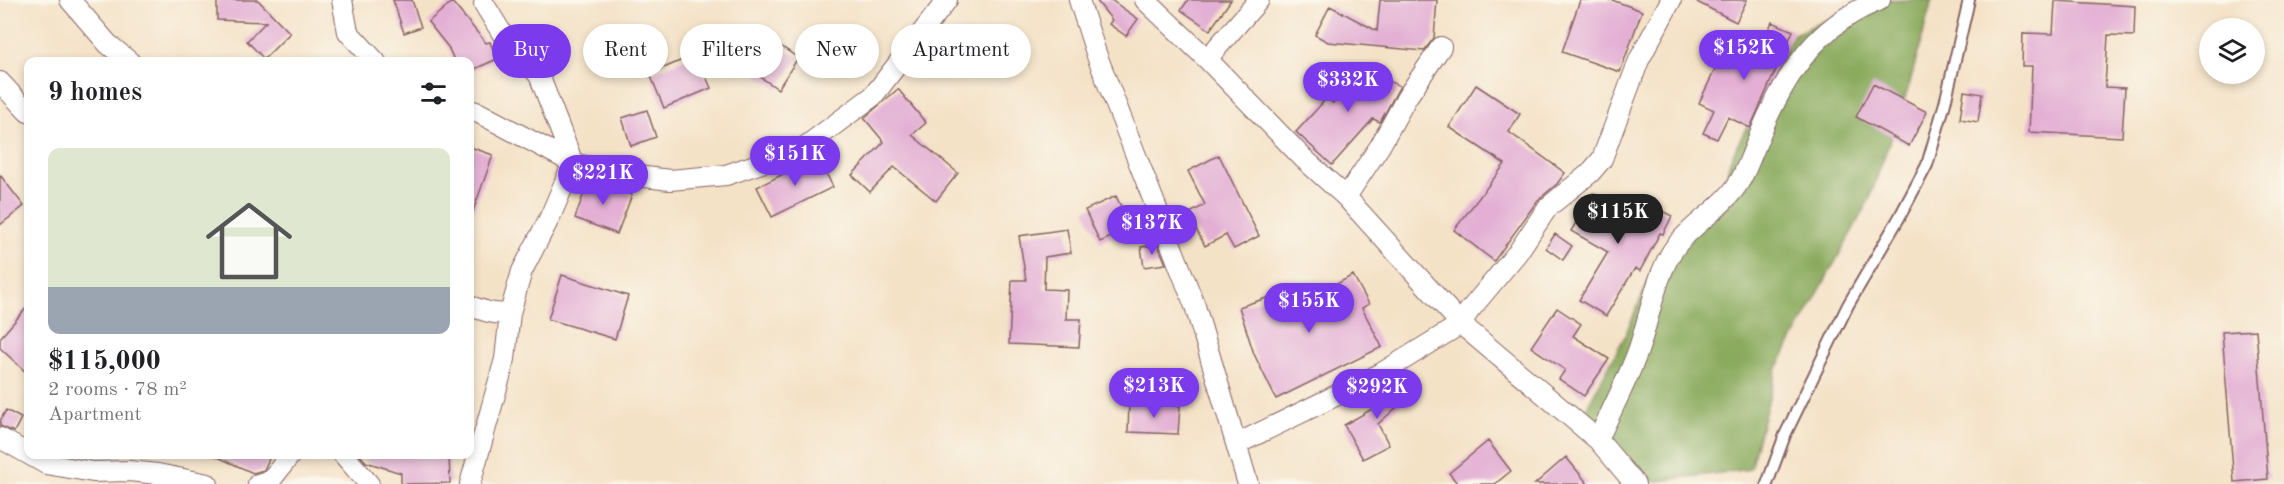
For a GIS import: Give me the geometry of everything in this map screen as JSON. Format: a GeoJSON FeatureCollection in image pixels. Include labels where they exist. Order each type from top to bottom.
{"type":"FeatureCollection","features":[{"type":"Feature","properties":{"kind":"street"},"geometry":{"type":"LineString","coordinates":[[70,0],[108,44],[124,57]]}},
{"type":"Feature","properties":{"kind":"street"},"geometry":{"type":"LineString","coordinates":[[342,0],[348,32],[371,57]]}},
{"type":"Feature","properties":{"kind":"street"},"geometry":{"type":"LineString","coordinates":[[474,111],[573,163],[613,173],[670,180],[726,175],[802,149],[873,96],[947,0]]}},
{"type":"Feature","properties":{"kind":"street"},"geometry":{"type":"LineString","coordinates":[[1079,0],[1097,56],[1195,306],[1248,484]]}},
{"type":"Feature","properties":{"kind":"street"},"geometry":{"type":"LineString","coordinates":[[1145,0],[1207,59],[1303,158],[1346,196],[1461,324],[1598,440],[1635,484]]}},
{"type":"Feature","properties":{"kind":"street"},"geometry":{"type":"LineString","coordinates":[[1207,59],[1259,0]]}},
{"type":"Feature","properties":{"kind":"street"},"geometry":{"type":"LineString","coordinates":[[1237,444],[1380,374],[1461,324],[1518,252],[1548,207],[1590,173],[1602,159],[1639,60],[1671,0]]}},
{"type":"Feature","properties":{"kind":"street"},"geometry":{"type":"LineString","coordinates":[[1598,440],[1638,350],[1662,275],[1675,246],[1723,202],[1741,179],[1770,110],[1797,63],[1824,32],[1859,8],[1880,0]]}},
{"type":"Feature","properties":{"kind":"street"},"geometry":{"type":"LineString","coordinates":[[470,484],[505,359],[510,313],[522,271],[550,217],[573,163],[539,75],[508,43],[484,4]]}},
{"type":"Feature","properties":{"kind":"street"},"geometry":{"type":"LineString","coordinates":[[1346,196],[1380,146],[1407,97],[1442,47]]}},
{"type":"Feature","properties":{"kind":"street"},"geometry":{"type":"LineString","coordinates":[[0,82],[24,108]]}},
{"type":"Feature","properties":{"kind":"street"},"geometry":{"type":"LineString","coordinates":[[474,307],[489,313],[510,313]]}},
{"type":"Feature","properties":{"kind":"street"},"geometry":{"type":"LineString","coordinates":[[0,438],[24,452]]}},
{"type":"Feature","properties":{"kind":"street"},"geometry":{"type":"LineString","coordinates":[[37,459],[46,464],[93,472],[129,471],[158,474],[208,484]]}},
{"type":"Feature","properties":{"kind":"street"},"geometry":{"type":"LineString","coordinates":[[258,484],[271,480],[287,459]]}},
{"type":"Feature","properties":{"kind":"street"},"geometry":{"type":"LineString","coordinates":[[347,459],[369,484]]}},
{"type":"Feature","properties":{"kind":"lane"},"geometry":{"type":"LineString","coordinates":[[1767,484],[1785,435],[1848,305],[1927,165],[1945,103],[1969,0]]}},
{"type":"Feature","properties":{"kind":"green space"},"geometry":{"type":"Polygon","coordinates":[[[1872,0],[1932,0],[1909,86],[1869,200],[1777,368],[1750,469],[1649,482],[1581,418],[1624,338],[1664,245],[1717,210],[1731,158],[1794,34],[1872,0]]]}},
{"type":"Feature","properties":{"kind":"building"},"geometry":{"type":"Polygon","coordinates":[[[217,0],[258,0],[290,33],[266,57],[262,57],[247,41],[266,22],[217,20],[217,0]]]}},
{"type":"Feature","properties":{"kind":"building"},"geometry":{"type":"Polygon","coordinates":[[[393,0],[412,0],[421,27],[404,33],[393,0]]]}},
{"type":"Feature","properties":{"kind":"building"},"geometry":{"type":"Polygon","coordinates":[[[1096,0],[1111,0],[1138,19],[1126,36],[1109,24],[1112,20],[1096,0]]]}},
{"type":"Feature","properties":{"kind":"building"},"geometry":{"type":"Polygon","coordinates":[[[1188,0],[1231,0],[1210,30],[1181,10],[1188,0]]]}},
{"type":"Feature","properties":{"kind":"building"},"geometry":{"type":"Polygon","coordinates":[[[1380,0],[1437,0],[1434,38],[1424,51],[1328,42],[1315,35],[1330,6],[1377,31],[1380,0]]]}},
{"type":"Feature","properties":{"kind":"building"},"geometry":{"type":"Polygon","coordinates":[[[1580,0],[1612,0],[1642,11],[1620,72],[1562,52],[1580,0]]]}},
{"type":"Feature","properties":{"kind":"building"},"geometry":{"type":"Polygon","coordinates":[[[1693,0],[1747,0],[1736,22],[1693,0]]]}},
{"type":"Feature","properties":{"kind":"building"},"geometry":{"type":"Polygon","coordinates":[[[2055,1],[2135,6],[2134,36],[2108,35],[2105,87],[2125,88],[2122,137],[2029,132],[2032,66],[2022,66],[2023,33],[2053,34],[2055,1]]]}},
{"type":"Feature","properties":{"kind":"building"},"geometry":{"type":"Polygon","coordinates":[[[452,2],[486,43],[490,42],[492,61],[474,69],[474,57],[453,57],[448,47],[428,22],[452,2]]]}},
{"type":"Feature","properties":{"kind":"building"},"geometry":{"type":"Polygon","coordinates":[[[1772,22],[1793,31],[1750,128],[1728,117],[1717,139],[1703,133],[1714,110],[1699,103],[1720,59],[1732,64],[1744,37],[1762,45],[1772,22]]]}},
{"type":"Feature","properties":{"kind":"building"},"geometry":{"type":"Polygon","coordinates":[[[783,48],[795,56],[795,63],[778,89],[762,78],[783,78],[783,48]]]}},
{"type":"Feature","properties":{"kind":"building"},"geometry":{"type":"Polygon","coordinates":[[[680,61],[680,78],[707,78],[711,88],[664,108],[652,78],[668,78],[668,66],[680,61]]]}},
{"type":"Feature","properties":{"kind":"building"},"geometry":{"type":"Polygon","coordinates":[[[1350,64],[1400,86],[1380,122],[1373,119],[1332,165],[1296,132],[1327,98],[1333,103],[1350,64]]]}},
{"type":"Feature","properties":{"kind":"building"},"geometry":{"type":"Polygon","coordinates":[[[1873,84],[1927,112],[1909,146],[1856,117],[1873,84]]]}},
{"type":"Feature","properties":{"kind":"building"},"geometry":{"type":"Polygon","coordinates":[[[1476,85],[1520,114],[1509,132],[1565,173],[1557,184],[1538,200],[1494,261],[1454,230],[1505,164],[1449,127],[1476,85]]]}},
{"type":"Feature","properties":{"kind":"building"},"geometry":{"type":"Polygon","coordinates":[[[898,89],[926,123],[912,135],[958,173],[936,201],[894,167],[870,192],[852,175],[884,142],[864,118],[898,89]]]}},
{"type":"Feature","properties":{"kind":"building"},"geometry":{"type":"Polygon","coordinates":[[[1964,91],[1982,94],[1978,122],[1960,119],[1964,91]]]}},
{"type":"Feature","properties":{"kind":"building"},"geometry":{"type":"Polygon","coordinates":[[[647,110],[656,137],[631,146],[622,118],[647,110]]]}},
{"type":"Feature","properties":{"kind":"building"},"geometry":{"type":"Polygon","coordinates":[[[474,148],[493,155],[474,208],[474,148]]]}},
{"type":"Feature","properties":{"kind":"building"},"geometry":{"type":"Polygon","coordinates":[[[1219,155],[1259,236],[1234,249],[1226,235],[1205,246],[1188,214],[1205,205],[1188,171],[1219,155]]]}},
{"type":"Feature","properties":{"kind":"building"},"geometry":{"type":"Polygon","coordinates":[[[818,157],[833,187],[772,217],[757,187],[818,157]]]}},
{"type":"Feature","properties":{"kind":"building"},"geometry":{"type":"Polygon","coordinates":[[[0,175],[24,206],[0,225],[0,175]]]}},
{"type":"Feature","properties":{"kind":"building"},"geometry":{"type":"Polygon","coordinates":[[[589,179],[632,195],[617,234],[575,218],[589,179]]]}},
{"type":"Feature","properties":{"kind":"building"},"geometry":{"type":"Polygon","coordinates":[[[1593,193],[1631,215],[1639,199],[1672,216],[1663,234],[1660,233],[1640,271],[1635,268],[1606,316],[1579,300],[1608,252],[1571,231],[1593,193]]]}},
{"type":"Feature","properties":{"kind":"building"},"geometry":{"type":"Polygon","coordinates":[[[1116,196],[1131,228],[1100,242],[1085,210],[1116,196]]]}},
{"type":"Feature","properties":{"kind":"building"},"geometry":{"type":"Polygon","coordinates":[[[1067,229],[1071,253],[1045,257],[1044,289],[1067,290],[1066,319],[1081,319],[1079,347],[1009,344],[1012,280],[1026,280],[1019,236],[1067,229]]]}},
{"type":"Feature","properties":{"kind":"building"},"geometry":{"type":"Polygon","coordinates":[[[1555,234],[1572,246],[1563,260],[1546,248],[1555,234]]]}},
{"type":"Feature","properties":{"kind":"building"},"geometry":{"type":"Polygon","coordinates":[[[1158,245],[1166,264],[1144,267],[1141,247],[1158,245]]]}},
{"type":"Feature","properties":{"kind":"building"},"geometry":{"type":"Polygon","coordinates":[[[562,275],[628,296],[615,339],[548,319],[562,275]]]}},
{"type":"Feature","properties":{"kind":"building"},"geometry":{"type":"Polygon","coordinates":[[[1353,275],[1369,304],[1362,308],[1382,347],[1276,399],[1254,354],[1239,307],[1297,288],[1302,303],[1353,275]]]}},
{"type":"Feature","properties":{"kind":"building"},"geometry":{"type":"Polygon","coordinates":[[[1557,308],[1581,324],[1573,336],[1609,359],[1584,396],[1559,379],[1565,370],[1531,347],[1557,308]]]}},
{"type":"Feature","properties":{"kind":"building"},"geometry":{"type":"Polygon","coordinates":[[[24,311],[24,370],[0,348],[0,338],[24,311]]]}},
{"type":"Feature","properties":{"kind":"building"},"geometry":{"type":"Polygon","coordinates":[[[2256,330],[2268,479],[2234,482],[2222,332],[2256,330]]]}},
{"type":"Feature","properties":{"kind":"building"},"geometry":{"type":"Polygon","coordinates":[[[1401,378],[1414,392],[1378,424],[1389,445],[1363,459],[1344,425],[1381,404],[1376,400],[1401,378]]]}},
{"type":"Feature","properties":{"kind":"building"},"geometry":{"type":"Polygon","coordinates":[[[1129,403],[1180,406],[1178,434],[1128,432],[1129,403]]]}},
{"type":"Feature","properties":{"kind":"building"},"geometry":{"type":"Polygon","coordinates":[[[6,410],[21,418],[14,432],[0,426],[6,410]]]}},
{"type":"Feature","properties":{"kind":"building"},"geometry":{"type":"Polygon","coordinates":[[[1488,441],[1511,471],[1495,484],[1458,484],[1449,473],[1488,441]]]}},
{"type":"Feature","properties":{"kind":"building"},"geometry":{"type":"Polygon","coordinates":[[[1566,457],[1588,484],[1535,484],[1566,457]]]}},
{"type":"Feature","properties":{"kind":"building"},"geometry":{"type":"Polygon","coordinates":[[[222,459],[269,459],[264,470],[253,473],[222,459]]]}},
{"type":"Feature","properties":{"kind":"building"},"geometry":{"type":"Polygon","coordinates":[[[363,459],[449,459],[450,483],[401,484],[401,473],[366,462],[363,459]]]}}]}
